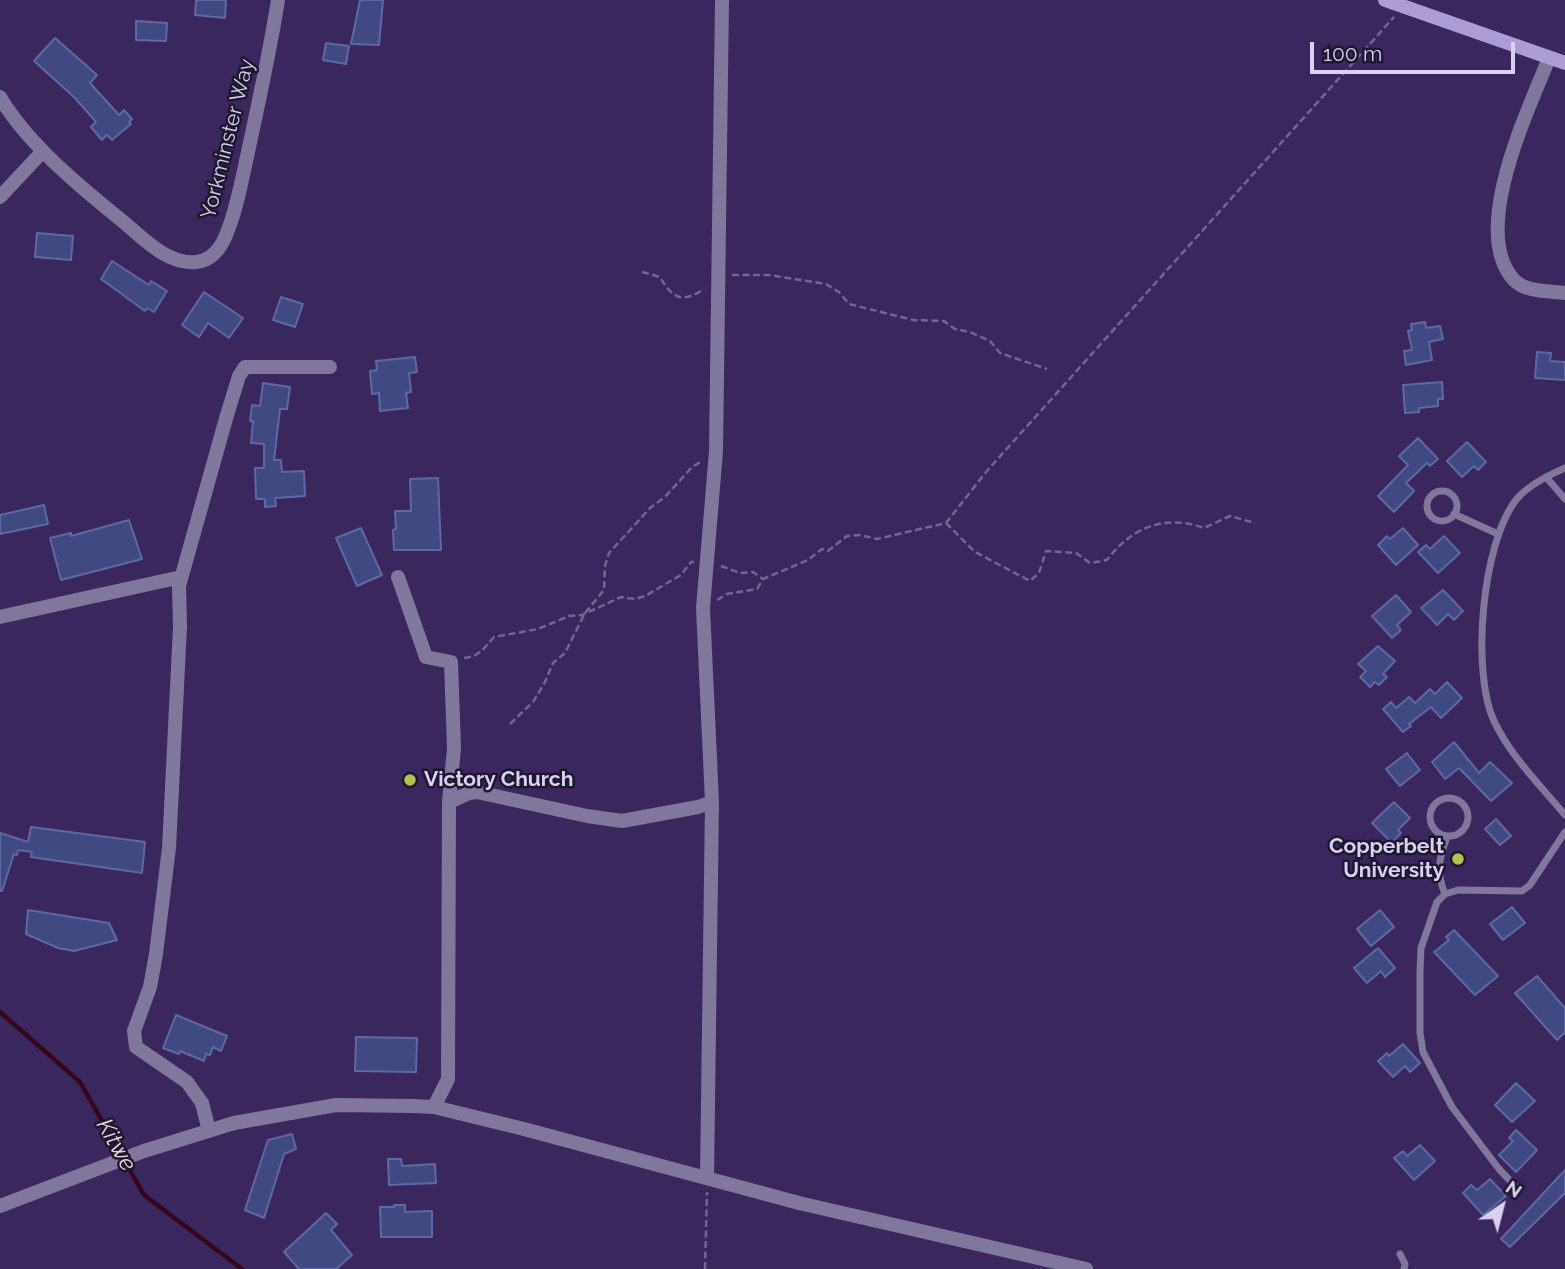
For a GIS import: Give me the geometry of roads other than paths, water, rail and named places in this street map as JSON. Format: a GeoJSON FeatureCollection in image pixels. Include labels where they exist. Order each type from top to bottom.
{"type":"FeatureCollection","features":[{"type":"Feature","properties":{"kind":"main road"},"geometry":{"type":"LineString","coordinates":[[1385,0],[1565,63]]}},
{"type":"Feature","properties":{"kind":"street","name":"Yorkminster Way"},"geometry":{"type":"LineString","coordinates":[[0,97],[43,151],[97,201],[168,257],[183,262],[199,262],[218,250],[226,235],[238,197],[270,55],[278,0]]}},
{"type":"Feature","properties":{"kind":"street"},"geometry":{"type":"LineString","coordinates":[[707,1178],[712,802],[703,608],[716,451],[722,0]]}},
{"type":"Feature","properties":{"kind":"street"},"geometry":{"type":"LineString","coordinates":[[1549,58],[1509,160],[1501,193],[1497,229],[1500,253],[1514,281],[1528,289],[1565,293]]}},
{"type":"Feature","properties":{"kind":"street"},"geometry":{"type":"LineString","coordinates":[[0,197],[43,151]]}},
{"type":"Feature","properties":{"kind":"street"},"geometry":{"type":"LineString","coordinates":[[209,1130],[202,1103],[187,1082],[136,1047],[134,1031],[150,987],[169,848],[180,628],[179,586],[239,376],[245,367],[330,367]]}},
{"type":"Feature","properties":{"kind":"street"},"geometry":{"type":"LineString","coordinates":[[0,617],[181,577]]}},
{"type":"Feature","properties":{"kind":"street"},"geometry":{"type":"LineString","coordinates":[[398,577],[426,657],[451,663],[454,736],[449,802],[448,1079],[434,1107]]}},
{"type":"Feature","properties":{"kind":"street"},"geometry":{"type":"LineString","coordinates":[[449,802],[477,792],[622,821],[712,802]]}},
{"type":"Feature","properties":{"kind":"street"},"geometry":{"type":"LineString","coordinates":[[0,1206],[144,1151],[267,1115],[336,1105],[434,1107],[812,1206],[1086,1269]]}},
{"type":"Feature","properties":{"kind":"lane"},"geometry":{"type":"LineString","coordinates":[[1565,468],[1546,477],[1518,498],[1505,517],[1492,551],[1485,599],[1483,660],[1485,690],[1494,720],[1510,749],[1565,814]]}},
{"type":"Feature","properties":{"kind":"lane"},"geometry":{"type":"LineString","coordinates":[[1546,477],[1565,499]]}},
{"type":"Feature","properties":{"kind":"lane"},"geometry":{"type":"LineString","coordinates":[[1438,492],[1446,492],[1456,503],[1454,514],[1446,521],[1438,521],[1431,517],[1427,502],[1438,492]]}},
{"type":"Feature","properties":{"kind":"lane"},"geometry":{"type":"LineString","coordinates":[[1454,514],[1498,534]]}},
{"type":"Feature","properties":{"kind":"lane"},"geometry":{"type":"LineString","coordinates":[[1446,799],[1456,800],[1465,807],[1468,817],[1465,827],[1458,835],[1447,836],[1437,832],[1431,823],[1430,813],[1436,803],[1446,799]]}},
{"type":"Feature","properties":{"kind":"lane"},"geometry":{"type":"LineString","coordinates":[[1516,1187],[1452,1107],[1423,1052],[1420,1033],[1421,948],[1437,902],[1445,894],[1458,890],[1522,891],[1530,885],[1565,832]]}},
{"type":"Feature","properties":{"kind":"lane"},"geometry":{"type":"LineString","coordinates":[[1445,894],[1438,873],[1438,861],[1447,836]]}},
{"type":"Feature","properties":{"kind":"lane"},"geometry":{"type":"LineString","coordinates":[[1400,1254],[1405,1264],[1404,1269]]}},
{"type":"Feature","properties":{"kind":"waterway","name":"Kitwe"},"geometry":{"type":"LineString","coordinates":[[0,1012],[80,1082],[144,1195],[242,1269]]}},
{"type":"Feature","properties":{"kind":"place","name":"Victory Church"},"geometry":{"type":"Point","coordinates":[410,780]}},
{"type":"Feature","properties":{"kind":"place","name":"Copperbelt University"},"geometry":{"type":"Point","coordinates":[1458,859]}}]}
